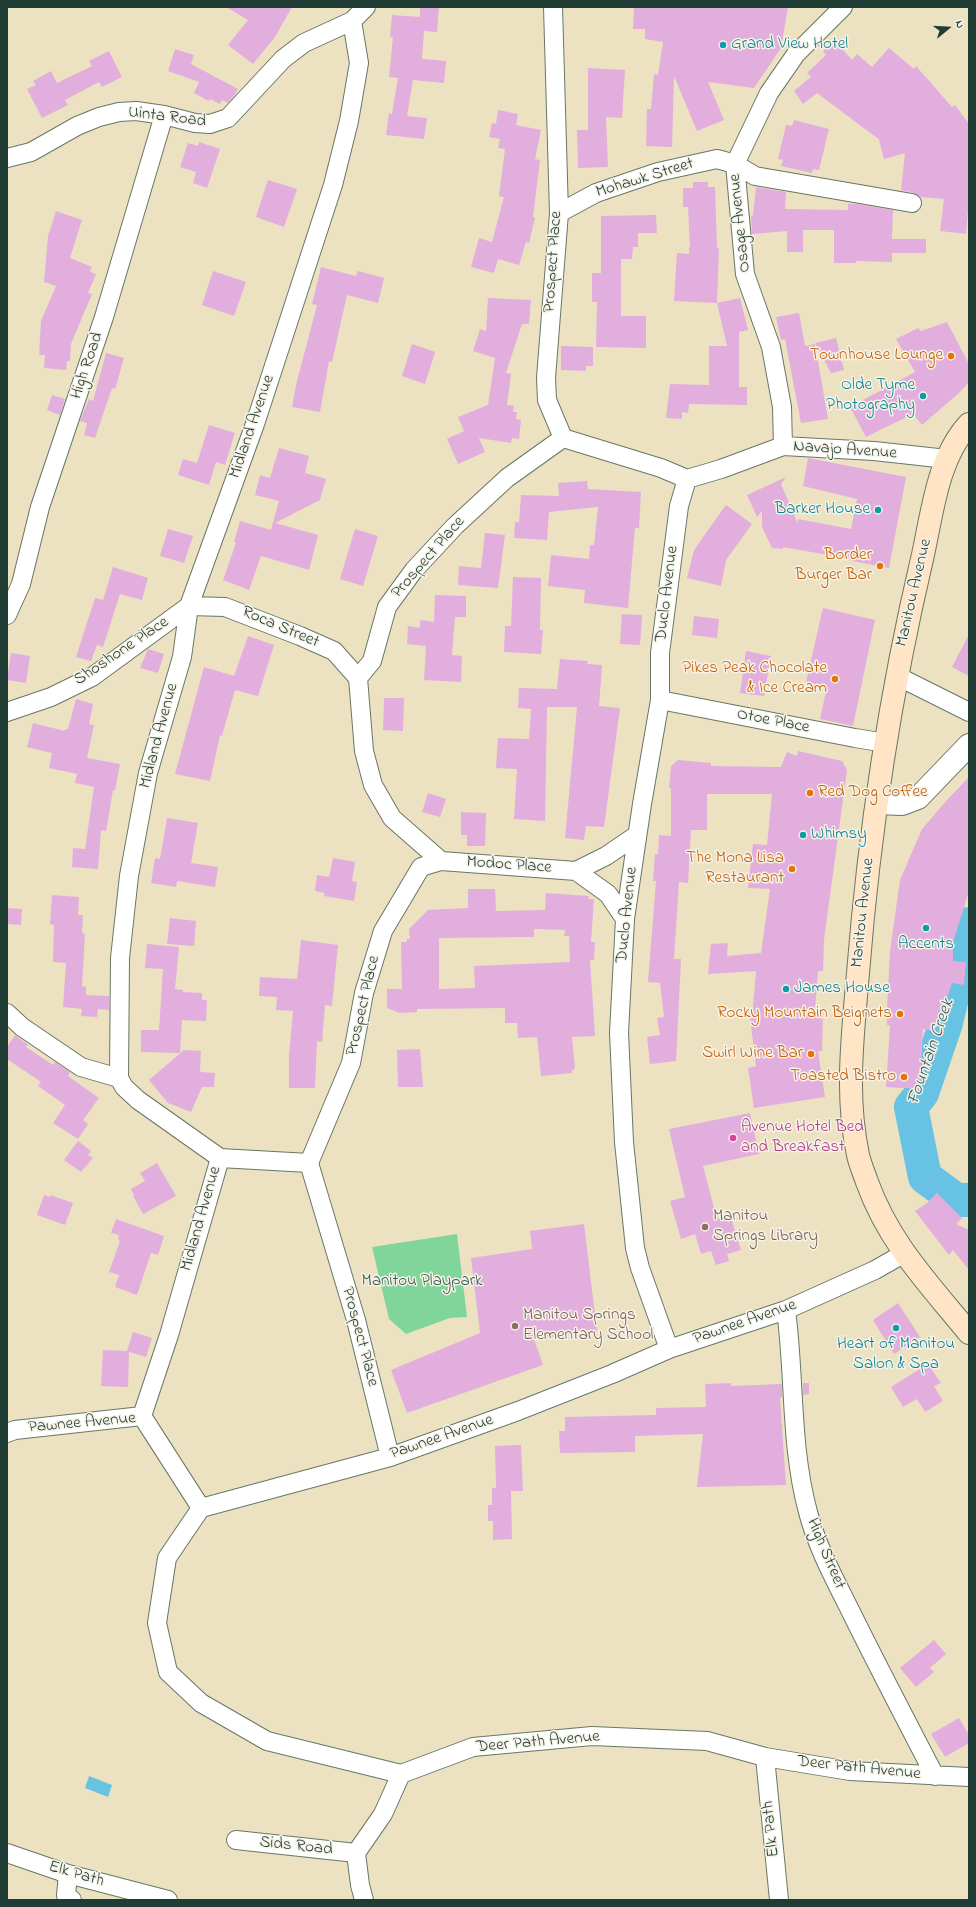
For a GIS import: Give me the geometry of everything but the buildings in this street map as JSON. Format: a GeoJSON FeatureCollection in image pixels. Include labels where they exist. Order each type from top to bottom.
{"type":"FeatureCollection","features":[{"type":"Feature","properties":{"kind":"main road","name":"Manitou Avenue"},"geometry":{"type":"LineString","coordinates":[[969,424],[954,443],[947,459],[938,490],[907,623],[897,676],[870,854],[851,1051],[850,1110],[858,1158],[879,1212],[903,1254],[969,1333]]}},
{"type":"Feature","properties":{"kind":"street","name":"Uinta Road"},"geometry":{"type":"LineString","coordinates":[[7,158],[31,152],[77,126],[99,117],[119,112],[136,111],[164,115],[195,123],[210,124],[228,118],[283,59],[304,43],[352,21],[366,7]]}},
{"type":"Feature","properties":{"kind":"street","name":"Osage Avenue"},"geometry":{"type":"LineString","coordinates":[[783,446],[782,407],[770,347],[745,274],[735,164],[769,93],[796,54],[844,7]]}},
{"type":"Feature","properties":{"kind":"street","name":"Prospect Place"},"geometry":{"type":"LineString","coordinates":[[358,678],[372,661],[387,607],[414,570],[455,526],[507,478],[563,438],[547,400],[546,378],[559,213],[550,8]]}},
{"type":"Feature","properties":{"kind":"street","name":"Midland Avenue"},"geometry":{"type":"LineString","coordinates":[[142,1416],[169,1335],[220,1158],[138,1100],[124,1087],[120,1078],[120,958],[129,876],[148,773],[182,657],[189,606],[255,424],[333,185],[350,121],[359,63],[352,21]]}},
{"type":"Feature","properties":{"kind":"street","name":"High Road"},"geometry":{"type":"LineString","coordinates":[[7,615],[21,584],[40,507],[104,317],[164,115]]}},
{"type":"Feature","properties":{"kind":"street","name":"Mohawk Street"},"geometry":{"type":"LineString","coordinates":[[559,213],[596,192],[658,172],[717,159],[735,164],[755,176],[912,204]]}},
{"type":"Feature","properties":{"kind":"street"},"geometry":{"type":"LineString","coordinates":[[563,438],[661,468],[687,479]]}},
{"type":"Feature","properties":{"kind":"street","name":"Navajo Avenue"},"geometry":{"type":"LineString","coordinates":[[687,479],[720,469],[783,446],[874,451],[947,459]]}},
{"type":"Feature","properties":{"kind":"street","name":"Duclo Avenue"},"geometry":{"type":"LineString","coordinates":[[669,1349],[640,1268],[635,1248],[624,1142],[619,1033],[625,919],[637,835],[660,700],[661,646],[679,506],[687,479]]}},
{"type":"Feature","properties":{"kind":"street","name":"Roca Street"},"geometry":{"type":"LineString","coordinates":[[189,606],[226,606],[300,636],[334,651],[358,678]]}},
{"type":"Feature","properties":{"kind":"street","name":"Shoshone Place"},"geometry":{"type":"LineString","coordinates":[[7,712],[51,697],[92,677],[189,606]]}},
{"type":"Feature","properties":{"kind":"street"},"geometry":{"type":"LineString","coordinates":[[897,676],[969,712]]}},
{"type":"Feature","properties":{"kind":"street"},"geometry":{"type":"LineString","coordinates":[[358,678],[364,751],[373,785],[392,818],[441,861]]}},
{"type":"Feature","properties":{"kind":"street","name":"Otoe Place"},"geometry":{"type":"LineString","coordinates":[[660,700],[886,743]]}},
{"type":"Feature","properties":{"kind":"street"},"geometry":{"type":"LineString","coordinates":[[878,802],[902,804],[918,798],[969,746]]}},
{"type":"Feature","properties":{"kind":"street","name":"Modoc Place"},"geometry":{"type":"LineString","coordinates":[[441,861],[576,871],[606,856],[637,835]]}},
{"type":"Feature","properties":{"kind":"street","name":"Prospect Place"},"geometry":{"type":"LineString","coordinates":[[390,1457],[356,1320],[309,1163],[351,1063],[364,993],[383,932],[421,867],[441,861]]}},
{"type":"Feature","properties":{"kind":"street","name":"Modoc Place"},"geometry":{"type":"LineString","coordinates":[[576,871],[608,894],[625,919]]}},
{"type":"Feature","properties":{"kind":"street"},"geometry":{"type":"LineString","coordinates":[[7,1013],[22,1027],[82,1067],[120,1078]]}},
{"type":"Feature","properties":{"kind":"street"},"geometry":{"type":"LineString","coordinates":[[220,1158],[309,1163]]}},
{"type":"Feature","properties":{"kind":"street","name":"Pawnee Avenue"},"geometry":{"type":"LineString","coordinates":[[7,1433],[15,1430],[142,1416],[200,1508],[390,1457],[518,1411],[612,1374],[669,1349],[786,1310],[875,1270],[903,1254]]}},
{"type":"Feature","properties":{"kind":"street","name":"High Street"},"geometry":{"type":"LineString","coordinates":[[786,1310],[790,1338],[793,1421],[798,1462],[808,1512],[825,1560],[874,1659],[935,1776]]}},
{"type":"Feature","properties":{"kind":"street"},"geometry":{"type":"LineString","coordinates":[[200,1508],[167,1558],[157,1623],[168,1672],[200,1703],[267,1741],[401,1774],[382,1814],[356,1853],[360,1885],[364,1900]]}},
{"type":"Feature","properties":{"kind":"street","name":"Deer Path Avenue"},"geometry":{"type":"LineString","coordinates":[[401,1774],[472,1747],[592,1736],[707,1741],[765,1757],[850,1771],[969,1777]]}},
{"type":"Feature","properties":{"kind":"street","name":"Elk Path"},"geometry":{"type":"LineString","coordinates":[[765,1757],[779,1900]]}},
{"type":"Feature","properties":{"kind":"street","name":"Sids Road"},"geometry":{"type":"LineString","coordinates":[[236,1840],[356,1853]]}},
{"type":"Feature","properties":{"kind":"street","name":"Elk Path"},"geometry":{"type":"LineString","coordinates":[[7,1853],[68,1874],[168,1900]]}},
{"type":"Feature","properties":{"kind":"street"},"geometry":{"type":"LineString","coordinates":[[68,1874],[66,1895],[72,1900]]}},
{"type":"Feature","properties":{"kind":"green space","name":"Manitou Playpark"},"geometry":{"type":"Polygon","coordinates":[[[457,1234],[467,1317],[450,1318],[406,1334],[389,1319],[372,1247],[457,1234]]]}},
{"type":"Feature","properties":{"kind":"water"},"geometry":{"type":"Polygon","coordinates":[[[89,1776],[112,1785],[108,1797],[85,1788],[89,1776]]]}},
{"type":"Feature","properties":{"kind":"waterway","name":"Fountain Creek"},"geometry":{"type":"LineString","coordinates":[[969,924],[946,1023],[922,1093],[911,1107],[925,1177],[956,1200],[969,1200]]}},
{"type":"Feature","properties":{"kind":"place","name":"Grand View Hotel"},"geometry":{"type":"Point","coordinates":[723,45]}},
{"type":"Feature","properties":{"kind":"place","name":"Townhouse Lounge"},"geometry":{"type":"Point","coordinates":[951,356]}},
{"type":"Feature","properties":{"kind":"place","name":"Olde Tyme Photography"},"geometry":{"type":"Point","coordinates":[923,396]}},
{"type":"Feature","properties":{"kind":"place","name":"Barker House"},"geometry":{"type":"Point","coordinates":[878,510]}},
{"type":"Feature","properties":{"kind":"place","name":"Border Burger Bar"},"geometry":{"type":"Point","coordinates":[880,566]}},
{"type":"Feature","properties":{"kind":"place","name":"Pikes Peak Chocolate & Ice Cream"},"geometry":{"type":"Point","coordinates":[835,679]}},
{"type":"Feature","properties":{"kind":"place","name":"Red Dog Coffee"},"geometry":{"type":"Point","coordinates":[810,793]}},
{"type":"Feature","properties":{"kind":"place","name":"Whimsy"},"geometry":{"type":"Point","coordinates":[803,835]}},
{"type":"Feature","properties":{"kind":"place","name":"The Mona Lisa Restaurant"},"geometry":{"type":"Point","coordinates":[792,869]}},
{"type":"Feature","properties":{"kind":"place","name":"Accents"},"geometry":{"type":"Point","coordinates":[926,928]}},
{"type":"Feature","properties":{"kind":"place","name":"James House"},"geometry":{"type":"Point","coordinates":[786,989]}},
{"type":"Feature","properties":{"kind":"place","name":"Rocky Mountain Beignets"},"geometry":{"type":"Point","coordinates":[900,1014]}},
{"type":"Feature","properties":{"kind":"place","name":"Swirl Wine Bar"},"geometry":{"type":"Point","coordinates":[811,1054]}},
{"type":"Feature","properties":{"kind":"place","name":"Toasted Bistro"},"geometry":{"type":"Point","coordinates":[904,1077]}},
{"type":"Feature","properties":{"kind":"place","name":"Avenue Hotel Bed and Breakfast"},"geometry":{"type":"Point","coordinates":[733,1138]}},
{"type":"Feature","properties":{"kind":"place","name":"Manitou Springs Library"},"geometry":{"type":"Point","coordinates":[705,1227]}},
{"type":"Feature","properties":{"kind":"place","name":"Manitou Springs Elementary School"},"geometry":{"type":"Point","coordinates":[515,1326]}},
{"type":"Feature","properties":{"kind":"place","name":"Heart of Manitou Salon & Spa"},"geometry":{"type":"Point","coordinates":[896,1328]}}]}
